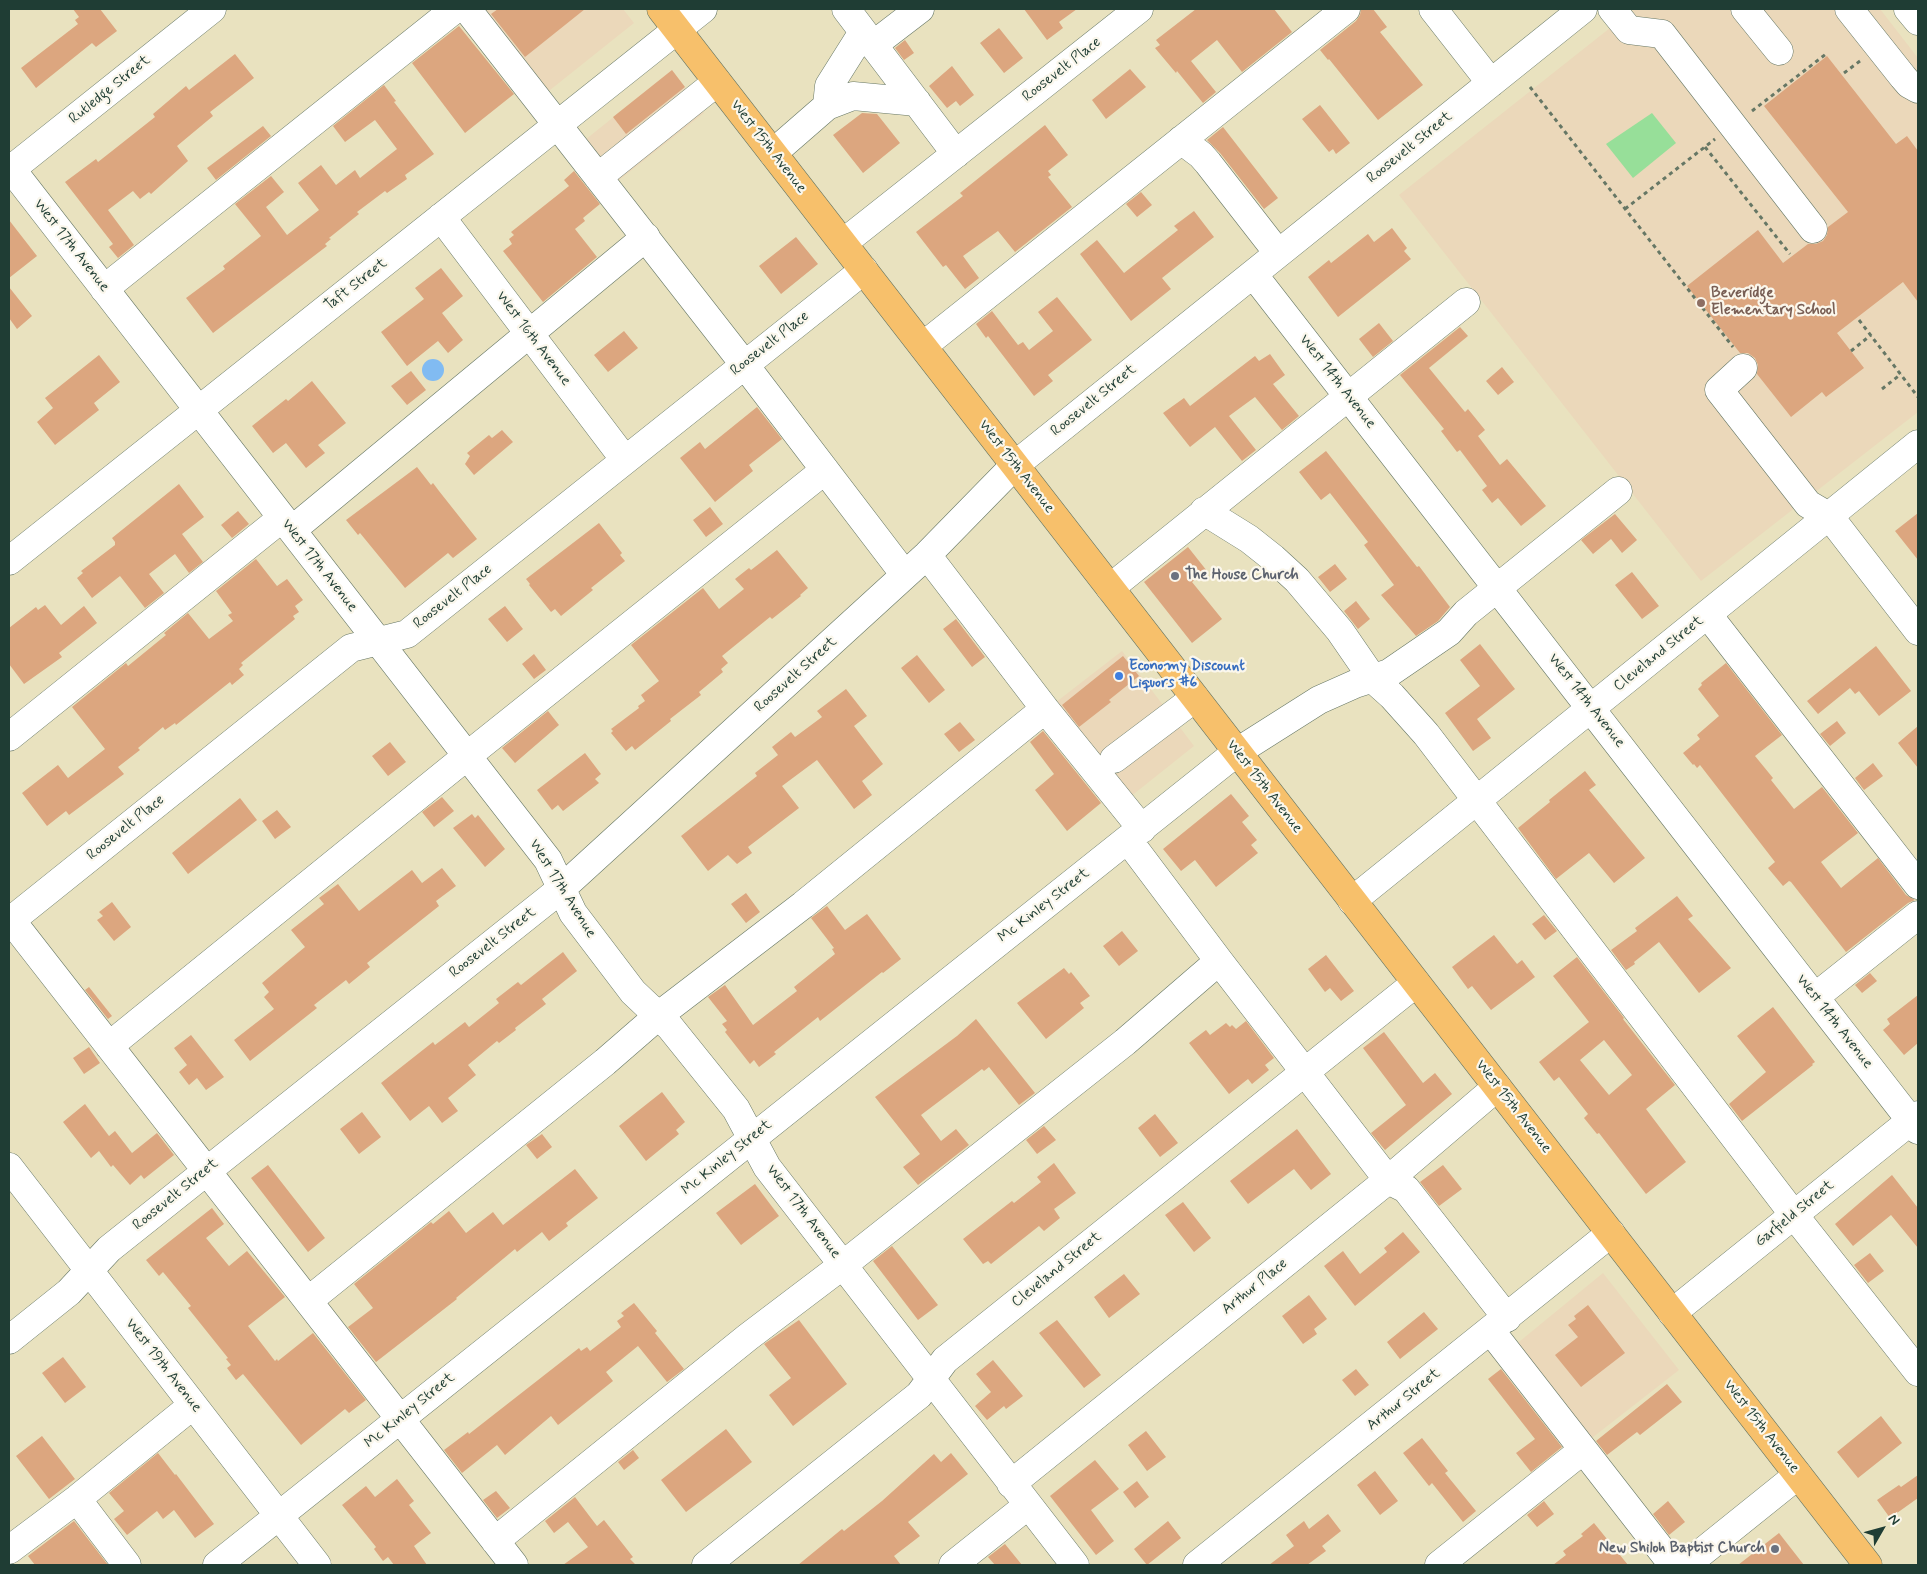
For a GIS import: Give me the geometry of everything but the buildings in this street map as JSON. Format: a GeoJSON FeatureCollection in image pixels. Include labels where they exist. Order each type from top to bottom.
{"type":"FeatureCollection","features":[{"type":"Feature","properties":{"kind":"main road","name":"West 15th Avenue"},"geometry":{"type":"LineString","coordinates":[[661,9],[1868,1565]]}},
{"type":"Feature","properties":{"kind":"street","name":"Rutledge Street"},"geometry":{"type":"LineString","coordinates":[[9,169],[212,9]]}},
{"type":"Feature","properties":{"kind":"street"},"geometry":{"type":"LineString","coordinates":[[104,289],[455,9]]}},
{"type":"Feature","properties":{"kind":"street"},"geometry":{"type":"LineString","coordinates":[[467,9],[646,237],[905,575]]}},
{"type":"Feature","properties":{"kind":"street","name":"Taft Street"},"geometry":{"type":"LineString","coordinates":[[9,561],[703,9]]}},
{"type":"Feature","properties":{"kind":"street"},"geometry":{"type":"LineString","coordinates":[[846,9],[956,154]]}},
{"type":"Feature","properties":{"kind":"street"},"geometry":{"type":"LineString","coordinates":[[827,106],[829,86],[868,38],[920,9]]}},
{"type":"Feature","properties":{"kind":"street","name":"Roosevelt Place"},"geometry":{"type":"LineString","coordinates":[[843,243],[1139,9]]}},
{"type":"Feature","properties":{"kind":"street"},"geometry":{"type":"LineString","coordinates":[[923,346],[1346,9]]}},
{"type":"Feature","properties":{"kind":"street"},"geometry":{"type":"LineString","coordinates":[[1433,9],[1491,83]]}},
{"type":"Feature","properties":{"kind":"street","name":"Roosevelt Street"},"geometry":{"type":"LineString","coordinates":[[9,1340],[69,1292],[103,1254],[561,889],[927,555],[1014,465],[1583,9]]}},
{"type":"Feature","properties":{"kind":"street"},"geometry":{"type":"LineString","coordinates":[[1612,9],[1630,30],[1662,34],[1813,229]]}},
{"type":"Feature","properties":{"kind":"street"},"geometry":{"type":"LineString","coordinates":[[1745,9],[1778,52]]}},
{"type":"Feature","properties":{"kind":"street"},"geometry":{"type":"LineString","coordinates":[[1849,9],[1903,78],[1909,84],[1918,88]]}},
{"type":"Feature","properties":{"kind":"street"},"geometry":{"type":"LineString","coordinates":[[1908,9],[1918,21]]}},
{"type":"Feature","properties":{"kind":"street"},"geometry":{"type":"LineString","coordinates":[[598,178],[717,82]]}},
{"type":"Feature","properties":{"kind":"street"},"geometry":{"type":"LineString","coordinates":[[773,154],[827,106],[853,96],[916,102]]}},
{"type":"Feature","properties":{"kind":"street"},"geometry":{"type":"LineString","coordinates":[[1181,140],[1201,155],[1208,163],[1278,254]]}},
{"type":"Feature","properties":{"kind":"street","name":"West 17th Avenue"},"geometry":{"type":"LineString","coordinates":[[9,169],[548,860],[574,913],[633,992],[670,1028],[736,1109],[767,1167],[1075,1565]]}},
{"type":"Feature","properties":{"kind":"street","name":"West 16th Avenue"},"geometry":{"type":"LineString","coordinates":[[441,217],[625,460]]}},
{"type":"Feature","properties":{"kind":"street"},"geometry":{"type":"LineString","coordinates":[[9,737],[287,524],[529,334],[646,237]]}},
{"type":"Feature","properties":{"kind":"street","name":"Roosevelt Place"},"geometry":{"type":"LineString","coordinates":[[10,921],[351,648],[407,634],[864,270]]}},
{"type":"Feature","properties":{"kind":"street","name":"West 14th Avenue"},"geometry":{"type":"LineString","coordinates":[[1253,274],[1815,997],[1916,1122]]}},
{"type":"Feature","properties":{"kind":"street"},"geometry":{"type":"LineString","coordinates":[[1110,588],[1466,302]]}},
{"type":"Feature","properties":{"kind":"street"},"geometry":{"type":"LineString","coordinates":[[1740,361],[1720,390],[1808,504],[1830,517],[1918,631]]}},
{"type":"Feature","properties":{"kind":"street","name":"Cleveland Street"},"geometry":{"type":"LineString","coordinates":[[1352,901],[1830,517],[1918,444]]}},
{"type":"Feature","properties":{"kind":"street"},"geometry":{"type":"LineString","coordinates":[[109,1046],[467,756],[825,470]]}},
{"type":"Feature","properties":{"kind":"street","name":"Mc Kinley Street"},"geometry":{"type":"LineString","coordinates":[[217,1565],[1237,752],[1318,700],[1355,684],[1389,673],[1449,632],[1466,613],[1618,491]]}},
{"type":"Feature","properties":{"kind":"street"},"geometry":{"type":"LineString","coordinates":[[1204,511],[1249,539],[1297,580],[1340,631],[1373,679],[1392,696],[1426,734],[1476,802],[1794,1215],[1918,1372]]}},
{"type":"Feature","properties":{"kind":"street"},"geometry":{"type":"LineString","coordinates":[[927,555],[1045,709],[1135,835],[1219,961],[1388,1180],[1406,1189],[1583,1450],[1673,1565]]}},
{"type":"Feature","properties":{"kind":"street"},"geometry":{"type":"LineString","coordinates":[[1708,615],[1918,885]]}},
{"type":"Feature","properties":{"kind":"street"},"geometry":{"type":"LineString","coordinates":[[1114,759],[1195,698]]}},
{"type":"Feature","properties":{"kind":"street"},"geometry":{"type":"LineString","coordinates":[[308,1301],[606,1062],[658,1016],[803,905],[1045,709]]}},
{"type":"Feature","properties":{"kind":"street"},"geometry":{"type":"LineString","coordinates":[[1815,997],[1918,914]]}},
{"type":"Feature","properties":{"kind":"street"},"geometry":{"type":"LineString","coordinates":[[10,921],[514,1565]]}},
{"type":"Feature","properties":{"kind":"street"},"geometry":{"type":"LineString","coordinates":[[495,1541],[748,1337],[843,1265],[1125,1042],[1219,961]]}},
{"type":"Feature","properties":{"kind":"street","name":"Cleveland Street"},"geometry":{"type":"LineString","coordinates":[[706,1565],[919,1395],[945,1360],[1416,982]]}},
{"type":"Feature","properties":{"kind":"street","name":"Arthur Place"},"geometry":{"type":"LineString","coordinates":[[1011,1484],[1388,1180],[1497,1087]]}},
{"type":"Feature","properties":{"kind":"street","name":"Garfield Street"},"geometry":{"type":"LineString","coordinates":[[1672,1313],[1794,1215],[1916,1122]]}},
{"type":"Feature","properties":{"kind":"street","name":"West 19th Avenue"},"geometry":{"type":"LineString","coordinates":[[9,1167],[317,1565]]}},
{"type":"Feature","properties":{"kind":"street","name":"Arthur Street"},"geometry":{"type":"LineString","coordinates":[[1197,1565],[1499,1325],[1611,1233]]}},
{"type":"Feature","properties":{"kind":"street"},"geometry":{"type":"LineString","coordinates":[[9,1550],[77,1499],[193,1405]]}},
{"type":"Feature","properties":{"kind":"street"},"geometry":{"type":"LineString","coordinates":[[1439,1565],[1583,1450]]}},
{"type":"Feature","properties":{"kind":"street"},"geometry":{"type":"LineString","coordinates":[[1686,1565],[1798,1475]]}},
{"type":"Feature","properties":{"kind":"street"},"geometry":{"type":"LineString","coordinates":[[77,1499],[127,1565]]}},
{"type":"Feature","properties":{"kind":"street"},"geometry":{"type":"LineString","coordinates":[[953,1565],[1028,1506]]}},
{"type":"Feature","properties":{"kind":"path"},"geometry":{"type":"LineString","coordinates":[[1530,87],[1740,361]]}},
{"type":"Feature","properties":{"kind":"path"},"geometry":{"type":"LineString","coordinates":[[1705,147],[1790,254]]}},
{"type":"Feature","properties":{"kind":"path"},"geometry":{"type":"LineString","coordinates":[[1859,320],[1918,397]]}},
{"type":"Feature","properties":{"kind":"path"},"geometry":{"type":"LineString","coordinates":[[1851,351],[1871,335]]}},
{"type":"Feature","properties":{"kind":"path"},"geometry":{"type":"LineString","coordinates":[[1882,389],[1900,374]]}},
{"type":"Feature","properties":{"kind":"shaded area"},"geometry":{"type":"Polygon","coordinates":[[[482,9],[623,9],[634,23],[545,94],[482,9]]]}},
{"type":"Feature","properties":{"kind":"shaded area","name":"Beveridge Elementary School"},"geometry":{"type":"Polygon","coordinates":[[[1634,9],[1880,9],[1918,58],[1918,412],[1701,581],[1399,195],[1634,9]]]}},
{"type":"Feature","properties":{"kind":"shaded area"},"geometry":{"type":"Polygon","coordinates":[[[671,71],[704,113],[618,181],[585,140],[671,71]]]}},
{"type":"Feature","properties":{"kind":"shaded area"},"geometry":{"type":"Polygon","coordinates":[[[1122,651],[1194,746],[1125,801],[1051,706],[1122,651]]]}},
{"type":"Feature","properties":{"kind":"shaded area"},"geometry":{"type":"Polygon","coordinates":[[[1603,1273],[1679,1370],[1588,1441],[1514,1346],[1603,1273]]]}},
{"type":"Feature","properties":{"kind":"green space"},"geometry":{"type":"Polygon","coordinates":[[[1652,113],[1676,143],[1633,178],[1606,144],[1652,113]]]}},
{"type":"Feature","properties":{"kind":"water"},"geometry":{"type":"Polygon","coordinates":[[[433,359],[441,362],[444,370],[441,378],[433,381],[425,378],[422,370],[425,362],[433,359]]]}},
{"type":"Feature","properties":{"kind":"place","name":"Beveridge Elementary School"},"geometry":{"type":"Point","coordinates":[1701,303]}},
{"type":"Feature","properties":{"kind":"place","name":"The House Church"},"geometry":{"type":"Point","coordinates":[1175,576]}},
{"type":"Feature","properties":{"kind":"place","name":"Economy Discount Liquors #6"},"geometry":{"type":"Point","coordinates":[1119,676]}},
{"type":"Feature","properties":{"kind":"place","name":"New Shiloh Baptist Church"},"geometry":{"type":"Point","coordinates":[1775,1549]}}]}
